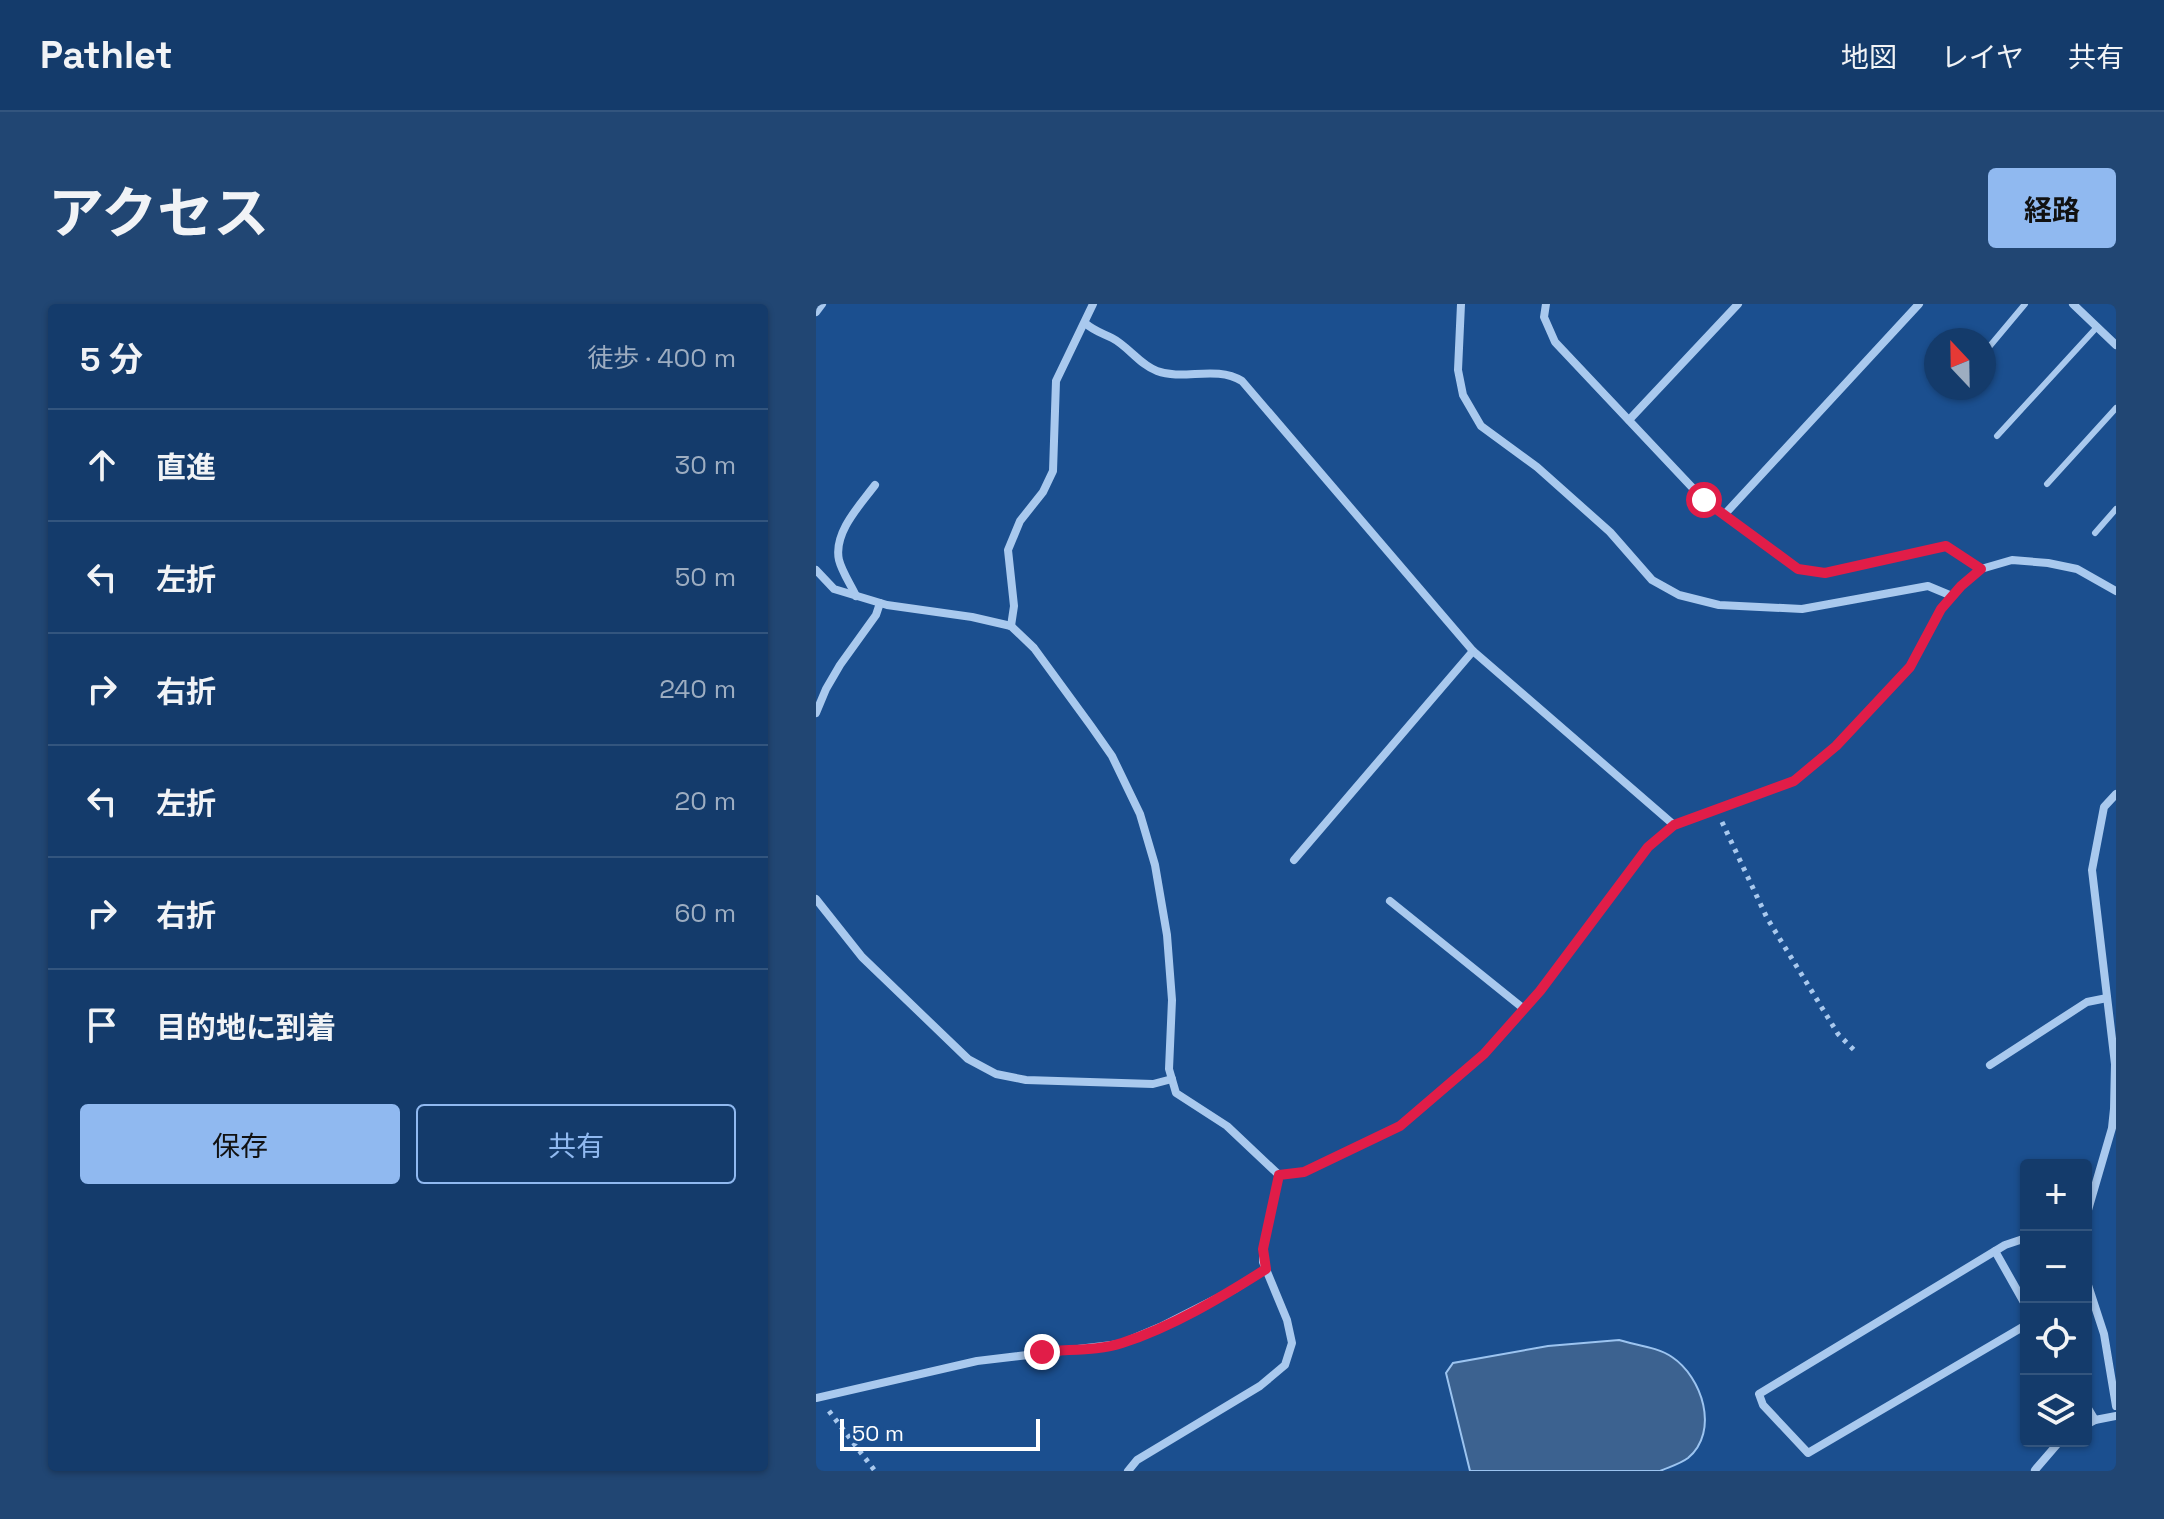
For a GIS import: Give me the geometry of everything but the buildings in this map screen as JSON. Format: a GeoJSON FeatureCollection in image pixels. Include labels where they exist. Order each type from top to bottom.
{"type":"FeatureCollection","features":[{"type":"Feature","properties":{"kind":"street"},"geometry":{"type":"LineString","coordinates":[[816,312],[822,304]]}},
{"type":"Feature","properties":{"kind":"street"},"geometry":{"type":"LineString","coordinates":[[1011,626],[1014,606],[1008,550],[1020,521],[1043,492],[1053,471],[1056,381],[1093,304]]}},
{"type":"Feature","properties":{"kind":"street"},"geometry":{"type":"LineString","coordinates":[[1461,304],[1458,370],[1463,395],[1481,426],[1537,467],[1599,523],[1652,580],[1679,595],[1719,605],[1802,609],[1928,586],[1952,596]]}},
{"type":"Feature","properties":{"kind":"street"},"geometry":{"type":"LineString","coordinates":[[1546,304],[1544,317],[1555,342],[1704,500],[1798,569],[1825,573],[1946,546],[1981,569]]}},
{"type":"Feature","properties":{"kind":"street"},"geometry":{"type":"LineString","coordinates":[[1629,420],[1738,304]]}},
{"type":"Feature","properties":{"kind":"street"},"geometry":{"type":"LineString","coordinates":[[1724,515],[1919,304]]}},
{"type":"Feature","properties":{"kind":"street"},"geometry":{"type":"LineString","coordinates":[[2073,304],[2116,345]]}},
{"type":"Feature","properties":{"kind":"street"},"geometry":{"type":"LineString","coordinates":[[1085,323],[1097,333],[1113,338],[1156,371],[1179,374],[1206,371],[1242,381],[1473,651],[1674,825]]}},
{"type":"Feature","properties":{"kind":"street"},"geometry":{"type":"LineString","coordinates":[[856,596],[839,562],[838,549],[850,518],[875,485]]}},
{"type":"Feature","properties":{"kind":"street"},"geometry":{"type":"LineString","coordinates":[[1279,1175],[1304,1172],[1400,1126],[1484,1054],[1524,1009],[1648,847],[1674,825],[1794,781],[1836,746],[1910,667],[1941,609],[1981,569],[2012,560],[2048,563],[2077,569],[2116,591]]}},
{"type":"Feature","properties":{"kind":"street"},"geometry":{"type":"LineString","coordinates":[[816,570],[834,589],[880,603],[1011,626],[1034,648],[1112,756],[1140,814],[1155,865],[1167,935],[1172,1000],[1169,1069],[1176,1093],[1227,1126],[1279,1175]]}},
{"type":"Feature","properties":{"kind":"street"},"geometry":{"type":"LineString","coordinates":[[816,713],[826,689],[876,615],[880,603]]}},
{"type":"Feature","properties":{"kind":"street"},"geometry":{"type":"LineString","coordinates":[[1294,860],[1473,651]]}},
{"type":"Feature","properties":{"kind":"street"},"geometry":{"type":"LineString","coordinates":[[2092,1196],[2112,1128],[2115,1064],[2092,870],[2104,807],[2116,794]]}},
{"type":"Feature","properties":{"kind":"street"},"geometry":{"type":"LineString","coordinates":[[816,899],[862,957],[968,1059],[996,1074],[1026,1080],[1153,1084],[1172,1079]]}},
{"type":"Feature","properties":{"kind":"street"},"geometry":{"type":"LineString","coordinates":[[1390,901],[1524,1009]]}},
{"type":"Feature","properties":{"kind":"street"},"geometry":{"type":"LineString","coordinates":[[1990,1065],[2087,1002],[2107,998]]}},
{"type":"Feature","properties":{"kind":"street"},"geometry":{"type":"LineString","coordinates":[[1128,1471],[1137,1460],[1260,1386],[1285,1365],[1292,1343],[1287,1320],[1266,1269],[1263,1249],[1279,1175]]}},
{"type":"Feature","properties":{"kind":"street"},"geometry":{"type":"LineString","coordinates":[[2020,1240],[2005,1245],[1759,1394],[1763,1405],[1808,1453],[2020,1329]]}},
{"type":"Feature","properties":{"kind":"street"},"geometry":{"type":"LineString","coordinates":[[1995,1251],[2024,1303]]}},
{"type":"Feature","properties":{"kind":"street"},"geometry":{"type":"LineString","coordinates":[[818,1398],[977,1361],[1120,1344],[1210,1302],[1266,1269]]}},
{"type":"Feature","properties":{"kind":"street"},"geometry":{"type":"LineString","coordinates":[[2092,1297],[2104,1334],[2116,1406]]}},
{"type":"Feature","properties":{"kind":"street"},"geometry":{"type":"LineString","coordinates":[[2092,1415],[2095,1420]]}},
{"type":"Feature","properties":{"kind":"street"},"geometry":{"type":"LineString","coordinates":[[2092,1422],[2116,1416]]}},
{"type":"Feature","properties":{"kind":"street"},"geometry":{"type":"LineString","coordinates":[[2035,1470],[2055,1447]]}},
{"type":"Feature","properties":{"kind":"lane"},"geometry":{"type":"LineString","coordinates":[[1996,339],[2025,304]]}},
{"type":"Feature","properties":{"kind":"lane"},"geometry":{"type":"LineString","coordinates":[[1997,436],[2097,327]]}},
{"type":"Feature","properties":{"kind":"lane"},"geometry":{"type":"LineString","coordinates":[[2047,484],[2116,408]]}},
{"type":"Feature","properties":{"kind":"lane"},"geometry":{"type":"LineString","coordinates":[[2095,533],[2116,509]]}},
{"type":"Feature","properties":{"kind":"path"},"geometry":{"type":"LineString","coordinates":[[1716,810],[1767,918],[1838,1034],[1857,1053]]}},
{"type":"Feature","properties":{"kind":"path"},"geometry":{"type":"LineString","coordinates":[[818,1398],[875,1471]]}},
{"type":"Feature","properties":{"kind":"water"},"geometry":{"type":"Polygon","coordinates":[[[1619,1340],[1672,1357],[1692,1377],[1699,1391],[1705,1419],[1698,1447],[1688,1458],[1660,1471],[1470,1471],[1446,1373],[1453,1363],[1548,1346],[1619,1340]]]}},
{"type":"Feature","properties":{"kind":"route"},"geometry":{"type":"LineString","coordinates":[[1042,1352],[1120,1344],[1235,1289],[1266,1269],[1263,1249],[1279,1175],[1304,1172],[1400,1126],[1484,1054],[1540,991],[1648,847],[1674,825],[1794,781],[1836,746],[1910,667],[1941,609],[1981,569],[1946,546],[1825,573],[1798,569],[1704,500]]}}]}
